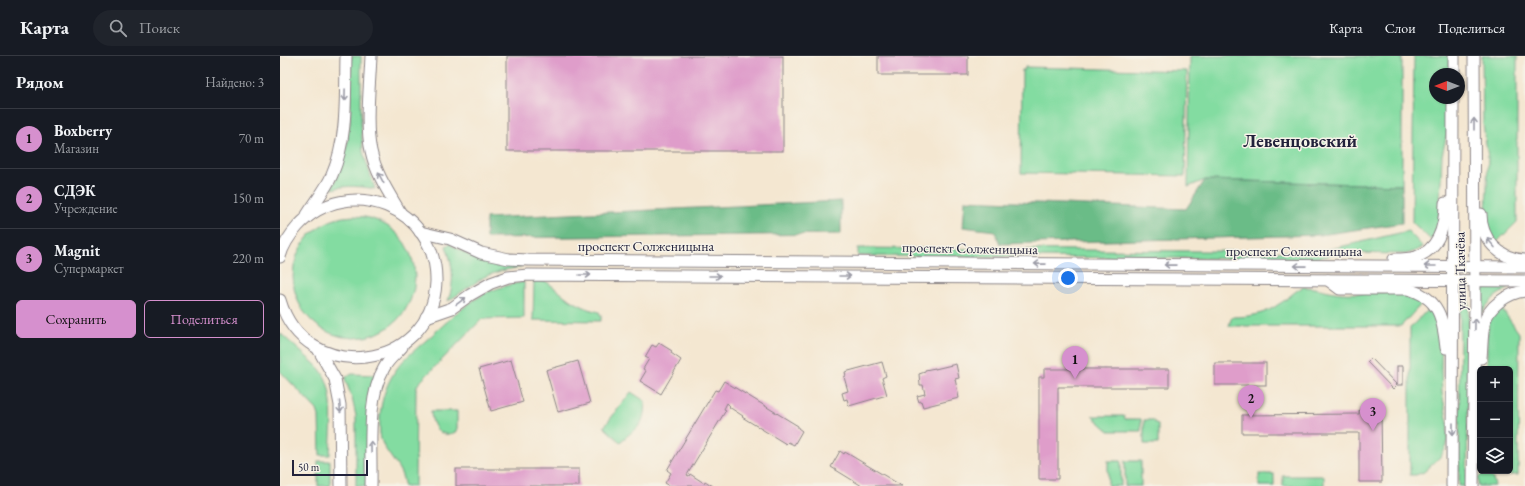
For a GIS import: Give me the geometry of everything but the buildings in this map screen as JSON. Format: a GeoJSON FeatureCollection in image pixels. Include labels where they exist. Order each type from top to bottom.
{"type":"FeatureCollection","features":[{"type":"Feature","properties":{"kind":"street"},"geometry":{"type":"LineString","coordinates":[[280,257],[290,234],[306,217],[332,176],[341,150],[345,122],[346,56]]}},
{"type":"Feature","properties":{"kind":"street"},"geometry":{"type":"LineString","coordinates":[[371,56],[369,124],[371,151],[379,174],[400,212]]}},
{"type":"Feature","properties":{"kind":"street"},"geometry":{"type":"LineString","coordinates":[[1454,56],[1454,68]]}},
{"type":"Feature","properties":{"kind":"street","name":"улица Ткачёва"},"geometry":{"type":"LineString","coordinates":[[1473,486],[1475,281],[1474,56]]}},
{"type":"Feature","properties":{"kind":"street","name":"улица Ткачёва"},"geometry":{"type":"LineString","coordinates":[[1452,486],[1454,104]]}},
{"type":"Feature","properties":{"kind":"street"},"geometry":{"type":"LineString","coordinates":[[1329,266],[1340,259],[1408,259],[1423,254],[1433,245],[1441,234],[1444,226],[1446,160],[1453,148]]}},
{"type":"Feature","properties":{"kind":"street"},"geometry":{"type":"LineString","coordinates":[[1474,150],[1481,161],[1481,224],[1484,235],[1496,248],[1509,257],[1525,260]]}},
{"type":"Feature","properties":{"kind":"street"},"geometry":{"type":"LineString","coordinates":[[306,217],[323,206],[342,200],[363,199],[382,203],[400,212],[411,221],[429,247],[434,264],[436,282],[433,300],[426,317],[418,329],[384,368],[375,396],[371,429],[371,486]]}},
{"type":"Feature","properties":{"kind":"street","name":"проспект Солженицына"},"geometry":{"type":"LineString","coordinates":[[420,232],[450,239],[481,253],[509,259],[528,260],[1525,266]]}},
{"type":"Feature","properties":{"kind":"street"},"geometry":{"type":"LineString","coordinates":[[280,239],[290,234]]}},
{"type":"Feature","properties":{"kind":"street","name":"проспект Солженицына"},"geometry":{"type":"LineString","coordinates":[[426,317],[452,308],[470,295],[491,283],[508,277],[528,275],[1525,281]]}},
{"type":"Feature","properties":{"kind":"street"},"geometry":{"type":"LineString","coordinates":[[1328,280],[1340,289],[1407,289],[1416,291],[1431,301],[1440,314],[1443,322],[1448,372],[1452,390]]}},
{"type":"Feature","properties":{"kind":"street"},"geometry":{"type":"LineString","coordinates":[[1480,366],[1484,323],[1489,314],[1499,302],[1510,295],[1525,291]]}},
{"type":"Feature","properties":{"kind":"street"},"geometry":{"type":"LineString","coordinates":[[280,300],[283,311],[294,328],[305,340],[318,349],[332,355],[344,358],[363,358],[375,356],[392,350],[410,338]]}},
{"type":"Feature","properties":{"kind":"street"},"geometry":{"type":"LineString","coordinates":[[280,318],[294,328]]}},
{"type":"Feature","properties":{"kind":"street"},"geometry":{"type":"LineString","coordinates":[[318,349],[335,379],[340,405],[341,486]]}},
{"type":"Feature","properties":{"kind":"street"},"geometry":{"type":"LineString","coordinates":[[1474,391],[1477,384]]}},
{"type":"Feature","properties":{"kind":"green space"},"geometry":{"type":"Polygon","coordinates":[[[351,56],[361,56],[361,122],[363,152],[375,189],[354,186],[332,189],[346,152],[350,122],[351,56]]]}},
{"type":"Feature","properties":{"kind":"green space"},"geometry":{"type":"Polygon","coordinates":[[[1190,56],[1402,56],[1402,185],[1205,180],[1188,187],[1190,56]]]}},
{"type":"Feature","properties":{"kind":"green space"},"geometry":{"type":"Polygon","coordinates":[[[1414,56],[1450,56],[1450,68],[1429,68],[1429,104],[1450,104],[1449,125],[1442,155],[1439,228],[1431,240],[1412,222],[1414,56]]]}},
{"type":"Feature","properties":{"kind":"green space"},"geometry":{"type":"Polygon","coordinates":[[[1482,56],[1517,56],[1517,222],[1497,242],[1491,233],[1486,216],[1488,157],[1483,124],[1482,56]]]}},
{"type":"Feature","properties":{"kind":"green space"},"geometry":{"type":"Polygon","coordinates":[[[1025,67],[1187,71],[1185,176],[1021,173],[1022,70],[1025,70],[1025,67]]]}},
{"type":"Feature","properties":{"kind":"green space"},"geometry":{"type":"Polygon","coordinates":[[[1205,180],[1402,185],[1402,223],[1320,235],[1000,244],[995,231],[963,227],[965,200],[1186,209],[1205,180]]]}},
{"type":"Feature","properties":{"kind":"green space"},"geometry":{"type":"Polygon","coordinates":[[[841,201],[841,234],[486,238],[486,218],[841,201]]]}},
{"type":"Feature","properties":{"kind":"green space"},"geometry":{"type":"Polygon","coordinates":[[[354,216],[366,217],[377,221],[388,226],[397,234],[405,243],[410,254],[414,265],[414,289],[410,300],[405,311],[397,320],[388,328],[377,333],[366,337],[354,338],[342,337],[331,333],[320,328],[311,320],[303,311],[298,300],[294,289],[293,277],[294,265],[298,254],[303,243],[311,234],[320,226],[331,221],[342,217],[354,216]]]}},
{"type":"Feature","properties":{"kind":"green space"},"geometry":{"type":"Polygon","coordinates":[[[1408,231],[1423,247],[1406,254],[1342,253],[1311,259],[858,256],[858,248],[1318,252],[1408,231]]]}},
{"type":"Feature","properties":{"kind":"green space"},"geometry":{"type":"Polygon","coordinates":[[[450,244],[470,256],[486,262],[521,267],[500,271],[484,277],[448,301],[452,287],[452,273],[446,246],[450,244]]]}},
{"type":"Feature","properties":{"kind":"green space"},"geometry":{"type":"Polygon","coordinates":[[[534,281],[547,282],[570,300],[588,309],[599,312],[601,321],[533,320],[534,281]]]}},
{"type":"Feature","properties":{"kind":"green space"},"geometry":{"type":"Polygon","coordinates":[[[524,282],[524,318],[482,319],[418,384],[416,390],[415,486],[404,486],[401,472],[385,447],[380,434],[380,414],[384,394],[392,376],[407,357],[470,303],[493,290],[524,282]]]}},
{"type":"Feature","properties":{"kind":"green space"},"geometry":{"type":"Polygon","coordinates":[[[1303,287],[1342,293],[1406,293],[1425,300],[1401,326],[1229,326],[1233,317],[1252,316],[1263,313],[1303,287]]]}},
{"type":"Feature","properties":{"kind":"green space"},"geometry":{"type":"Polygon","coordinates":[[[1482,288],[1510,288],[1500,293],[1493,299],[1481,315],[1482,288]]]}},
{"type":"Feature","properties":{"kind":"green space"},"geometry":{"type":"Polygon","coordinates":[[[1460,302],[1469,302],[1467,486],[1459,486],[1460,302]]]}},
{"type":"Feature","properties":{"kind":"green space"},"geometry":{"type":"Polygon","coordinates":[[[1499,305],[1519,333],[1518,475],[1508,474],[1513,474],[1513,366],[1487,366],[1487,337],[1489,322],[1499,305]]]}},
{"type":"Feature","properties":{"kind":"green space"},"geometry":{"type":"Polygon","coordinates":[[[1431,306],[1442,335],[1442,393],[1448,423],[1447,446],[1441,456],[1424,472],[1416,475],[1410,475],[1410,328],[1431,306]]]}},
{"type":"Feature","properties":{"kind":"green space"},"geometry":{"type":"Polygon","coordinates":[[[280,333],[317,366],[328,384],[332,420],[330,455],[320,455],[319,416],[317,410],[280,371],[280,333]]]}},
{"type":"Feature","properties":{"kind":"green space"},"geometry":{"type":"Polygon","coordinates":[[[352,374],[376,375],[370,486],[356,486],[356,416],[352,398],[345,379],[352,374]]]}},
{"type":"Feature","properties":{"kind":"green space"},"geometry":{"type":"Polygon","coordinates":[[[631,392],[645,401],[642,422],[620,442],[604,427],[631,392]]]}},
{"type":"Feature","properties":{"kind":"green space"},"geometry":{"type":"Polygon","coordinates":[[[431,411],[457,411],[457,431],[451,434],[446,434],[438,430],[435,427],[431,417],[431,411]]]}},
{"type":"Feature","properties":{"kind":"green space"},"geometry":{"type":"Polygon","coordinates":[[[1092,416],[1124,416],[1125,419],[1141,419],[1141,431],[1109,431],[1092,416]]]}},
{"type":"Feature","properties":{"kind":"green space"},"geometry":{"type":"Polygon","coordinates":[[[1144,420],[1152,420],[1158,425],[1158,444],[1144,444],[1144,420]]]}},
{"type":"Feature","properties":{"kind":"green space"},"geometry":{"type":"Polygon","coordinates":[[[318,461],[330,461],[330,486],[318,486],[318,461]]]}},
{"type":"Feature","properties":{"kind":"green space"},"geometry":{"type":"Polygon","coordinates":[[[1108,461],[1121,461],[1121,486],[1108,486],[1108,461]]]}},
{"type":"Feature","properties":{"kind":"green space"},"geometry":{"type":"Polygon","coordinates":[[[1125,461],[1141,461],[1141,486],[1125,486],[1125,461]]]}},
{"type":"Feature","properties":{"kind":"green space"},"geometry":{"type":"Polygon","coordinates":[[[1259,474],[1274,474],[1274,486],[1259,486],[1259,474]]]}},
{"type":"Feature","properties":{"kind":"green space"},"geometry":{"type":"Polygon","coordinates":[[[1483,474],[1489,474],[1494,481],[1495,486],[1478,486],[1478,478],[1483,474]]]}},
{"type":"Feature","properties":{"kind":"green space"},"geometry":{"type":"Polygon","coordinates":[[[1283,476],[1324,476],[1324,486],[1283,486],[1283,476]]]}},
{"type":"Feature","properties":{"kind":"place","name":"Boxberry"},"geometry":{"type":"Point","coordinates":[1075,379]}},
{"type":"Feature","properties":{"kind":"place","name":"СДЭК"},"geometry":{"type":"Point","coordinates":[1251,418]}},
{"type":"Feature","properties":{"kind":"place","name":"Magnit"},"geometry":{"type":"Point","coordinates":[1373,431]}},
{"type":"Feature","properties":{"kind":"district","name":"Левенцовский"},"geometry":{"type":"Point","coordinates":[1300,140]}}]}
